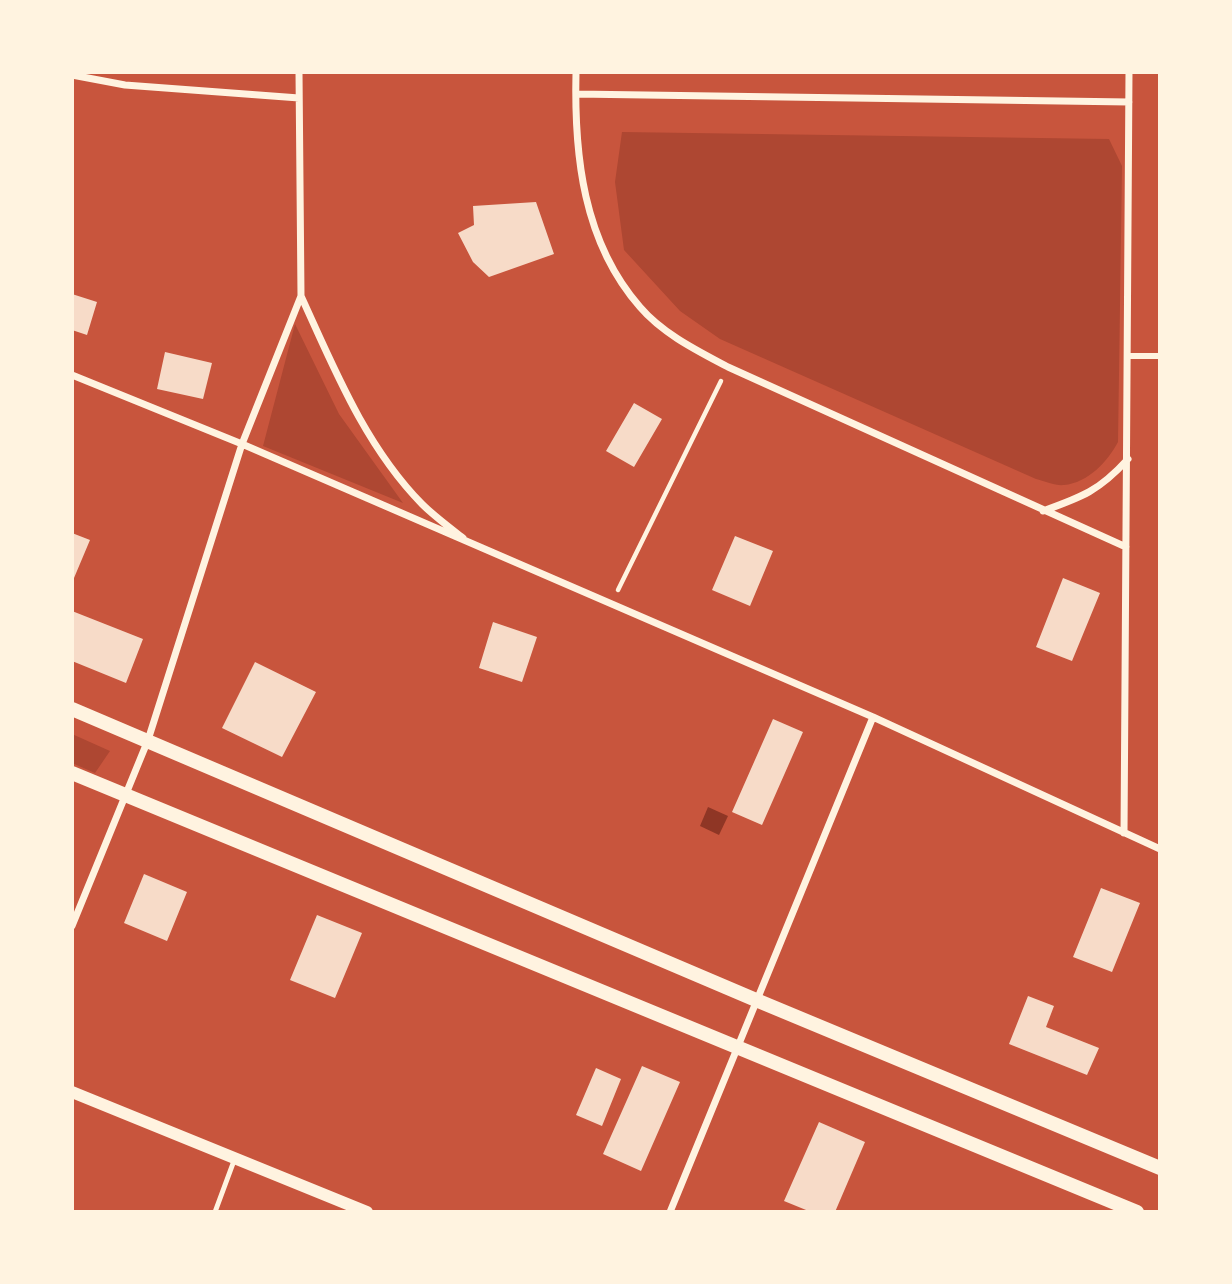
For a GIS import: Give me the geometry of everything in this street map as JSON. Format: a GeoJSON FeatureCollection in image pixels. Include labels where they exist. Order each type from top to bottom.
{"type":"FeatureCollection","features":[{"type":"Feature","properties":{"kind":"main road"},"geometry":{"type":"LineString","coordinates":[[72,709],[756,1000],[1160,1168]]}},
{"type":"Feature","properties":{"kind":"main road"},"geometry":{"type":"LineString","coordinates":[[72,773],[1137,1212]]}},
{"type":"Feature","properties":{"kind":"street"},"geometry":{"type":"LineString","coordinates":[[72,926],[148,740],[242,444],[301,296],[299,72]]}},
{"type":"Feature","properties":{"kind":"street"},"geometry":{"type":"LineString","coordinates":[[576,72],[582,189],[598,236],[617,276],[641,309],[694,349],[728,367],[1042,512],[1126,547]]}},
{"type":"Feature","properties":{"kind":"street"},"geometry":{"type":"LineString","coordinates":[[1124,833],[1129,72]]}},
{"type":"Feature","properties":{"kind":"street"},"geometry":{"type":"LineString","coordinates":[[72,75],[125,85],[299,97]]}},
{"type":"Feature","properties":{"kind":"street"},"geometry":{"type":"LineString","coordinates":[[576,94],[1129,102]]}},
{"type":"Feature","properties":{"kind":"street"},"geometry":{"type":"LineString","coordinates":[[301,296],[346,393],[380,452],[421,504],[471,545]]}},
{"type":"Feature","properties":{"kind":"street"},"geometry":{"type":"LineString","coordinates":[[1128,356],[1160,356]]}},
{"type":"Feature","properties":{"kind":"street"},"geometry":{"type":"LineString","coordinates":[[72,375],[242,444],[873,717],[1160,849]]}},
{"type":"Feature","properties":{"kind":"street"},"geometry":{"type":"LineString","coordinates":[[1042,512],[1085,496],[1106,483],[1128,459]]}},
{"type":"Feature","properties":{"kind":"street"},"geometry":{"type":"LineString","coordinates":[[670,1212],[873,717]]}},
{"type":"Feature","properties":{"kind":"street"},"geometry":{"type":"LineString","coordinates":[[72,1092],[367,1212]]}},
{"type":"Feature","properties":{"kind":"lane"},"geometry":{"type":"LineString","coordinates":[[215,1212],[235,1158]]}},
{"type":"Feature","properties":{"kind":"path"},"geometry":{"type":"LineString","coordinates":[[611,603],[728,367]]}},
{"type":"Feature","properties":{"kind":"shaded area"},"geometry":{"type":"Polygon","coordinates":[[[622,132],[1109,139],[1122,166],[1118,442],[1114,449],[1089,476],[1073,483],[1057,485],[1036,479],[720,339],[680,311],[624,250],[615,182],[622,132]]]}},
{"type":"Feature","properties":{"kind":"shaded area"},"geometry":{"type":"Polygon","coordinates":[[[295,324],[339,414],[403,503],[263,446],[295,324]]]}},
{"type":"Feature","properties":{"kind":"shaded area"},"geometry":{"type":"Polygon","coordinates":[[[72,734],[110,751],[95,773],[72,763],[72,734]]]}},
{"type":"Feature","properties":{"kind":"shaded area"},"geometry":{"type":"Polygon","coordinates":[[[708,807],[728,816],[719,835],[700,826],[708,807]]]}},
{"type":"Feature","properties":{"kind":"building"},"geometry":{"type":"Polygon","coordinates":[[[536,202],[554,254],[489,277],[473,262],[458,233],[474,225],[473,206],[536,202]]]}},
{"type":"Feature","properties":{"kind":"building"},"geometry":{"type":"Polygon","coordinates":[[[72,294],[97,302],[87,335],[72,330],[72,294]]]}},
{"type":"Feature","properties":{"kind":"building"},"geometry":{"type":"Polygon","coordinates":[[[165,352],[212,363],[203,399],[157,389],[165,352]]]}},
{"type":"Feature","properties":{"kind":"building"},"geometry":{"type":"Polygon","coordinates":[[[634,403],[662,419],[634,467],[606,451],[634,403]]]}},
{"type":"Feature","properties":{"kind":"building"},"geometry":{"type":"Polygon","coordinates":[[[72,533],[90,540],[74,578],[72,577],[72,533]]]}},
{"type":"Feature","properties":{"kind":"building"},"geometry":{"type":"Polygon","coordinates":[[[735,536],[773,551],[750,606],[712,590],[735,536]]]}},
{"type":"Feature","properties":{"kind":"building"},"geometry":{"type":"Polygon","coordinates":[[[1063,578],[1100,593],[1072,661],[1036,647],[1063,578]]]}},
{"type":"Feature","properties":{"kind":"building"},"geometry":{"type":"Polygon","coordinates":[[[72,611],[143,639],[126,683],[72,661],[72,611]]]}},
{"type":"Feature","properties":{"kind":"building"},"geometry":{"type":"Polygon","coordinates":[[[493,622],[537,637],[522,682],[479,668],[493,622]]]}},
{"type":"Feature","properties":{"kind":"building"},"geometry":{"type":"Polygon","coordinates":[[[255,662],[316,692],[282,757],[222,728],[255,662]]]}},
{"type":"Feature","properties":{"kind":"building"},"geometry":{"type":"Polygon","coordinates":[[[773,719],[803,732],[762,825],[732,812],[773,719]]]}},
{"type":"Feature","properties":{"kind":"building"},"geometry":{"type":"Polygon","coordinates":[[[144,874],[187,892],[167,941],[124,923],[144,874]]]}},
{"type":"Feature","properties":{"kind":"building"},"geometry":{"type":"Polygon","coordinates":[[[1101,888],[1140,903],[1112,972],[1073,957],[1101,888]]]}},
{"type":"Feature","properties":{"kind":"building"},"geometry":{"type":"Polygon","coordinates":[[[317,915],[362,933],[335,998],[290,980],[317,915]]]}},
{"type":"Feature","properties":{"kind":"building"},"geometry":{"type":"Polygon","coordinates":[[[1028,996],[1054,1006],[1046,1027],[1099,1048],[1087,1075],[1009,1044],[1028,996]]]}},
{"type":"Feature","properties":{"kind":"building"},"geometry":{"type":"Polygon","coordinates":[[[642,1066],[680,1082],[641,1171],[603,1154],[642,1066]]]}},
{"type":"Feature","properties":{"kind":"building"},"geometry":{"type":"Polygon","coordinates":[[[596,1068],[621,1079],[602,1126],[576,1115],[596,1068]]]}},
{"type":"Feature","properties":{"kind":"building"},"geometry":{"type":"Polygon","coordinates":[[[819,1122],[865,1142],[835,1212],[811,1212],[784,1201],[819,1122]]]}}]}
